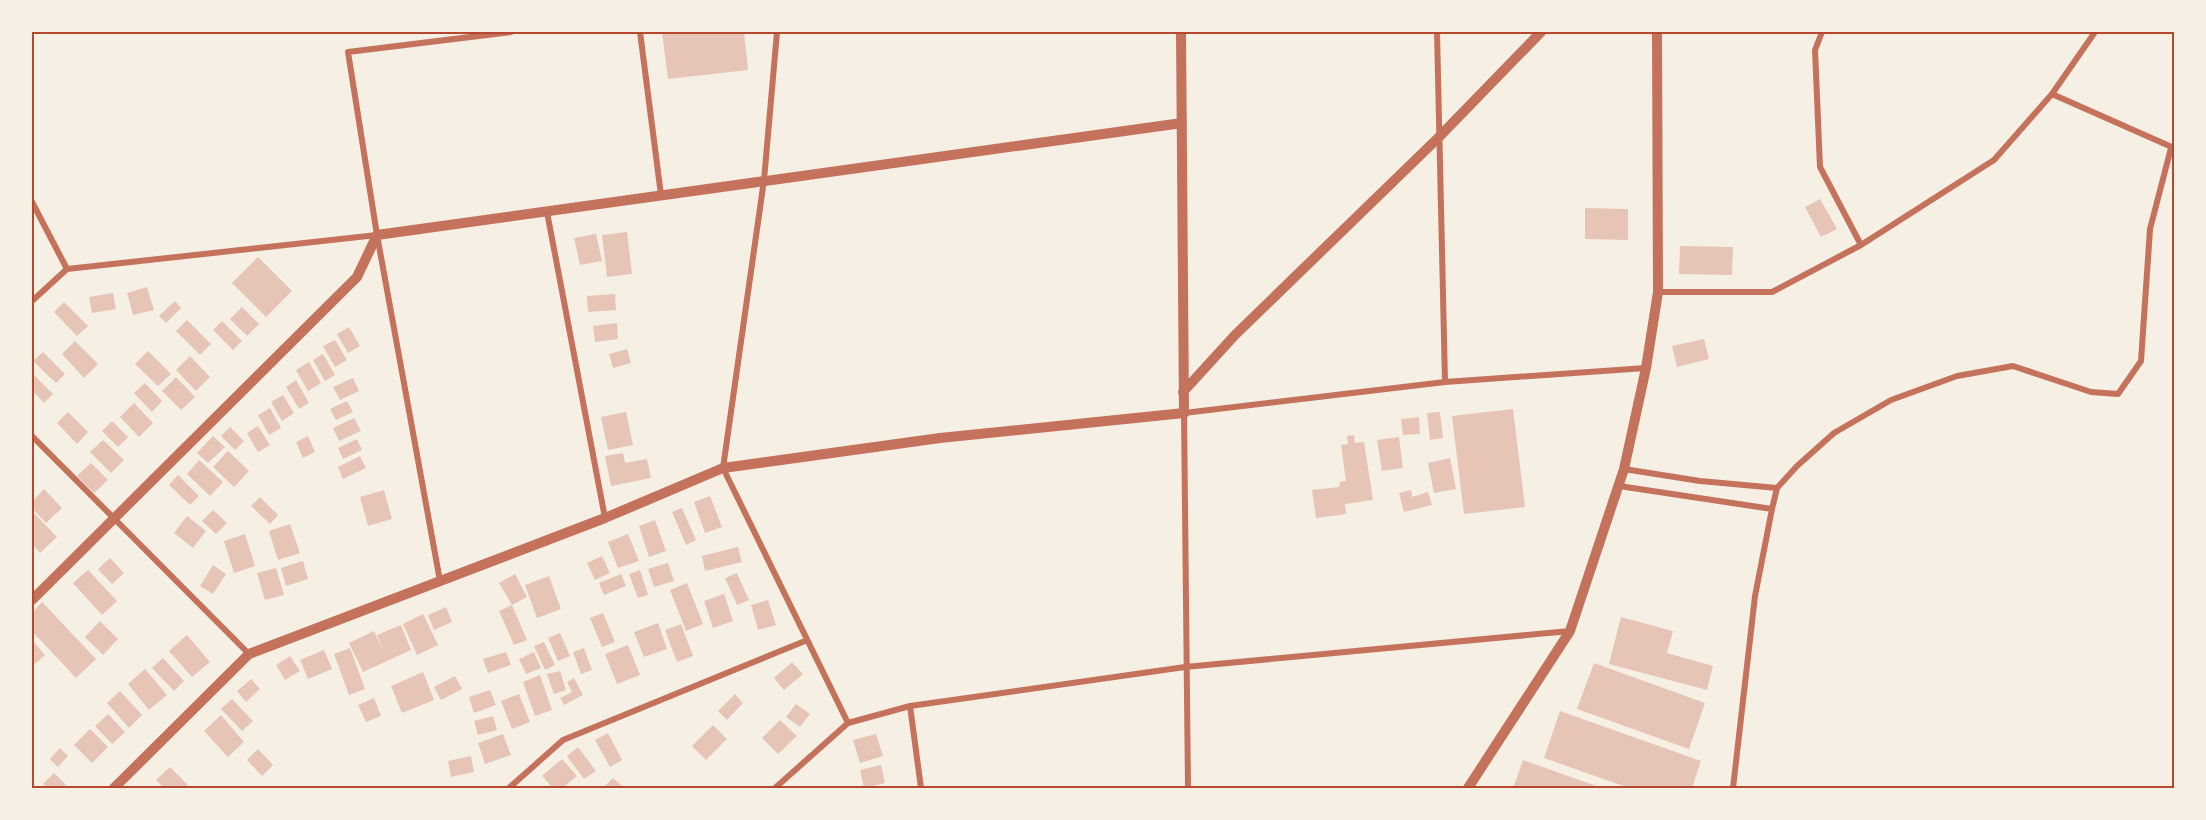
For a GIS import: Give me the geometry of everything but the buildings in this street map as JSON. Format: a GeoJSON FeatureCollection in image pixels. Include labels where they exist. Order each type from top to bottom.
{"type":"FeatureCollection","features":[{"type":"Feature","properties":{"kind":"street"},"geometry":{"type":"LineString","coordinates":[[440,581],[377,235],[348,52],[511,32]]}},
{"type":"Feature","properties":{"kind":"street"},"geometry":{"type":"LineString","coordinates":[[640,32],[661,195]]}},
{"type":"Feature","properties":{"kind":"street"},"geometry":{"type":"LineString","coordinates":[[777,32],[764,180],[723,468],[848,723]]}},
{"type":"Feature","properties":{"kind":"street"},"geometry":{"type":"LineString","coordinates":[[1181,32],[1185,667],[1188,789]]}},
{"type":"Feature","properties":{"kind":"street"},"geometry":{"type":"LineString","coordinates":[[1437,32],[1444,382]]}},
{"type":"Feature","properties":{"kind":"street"},"geometry":{"type":"LineString","coordinates":[[1184,392],[1235,335],[1438,138],[1541,32]]}},
{"type":"Feature","properties":{"kind":"street"},"geometry":{"type":"LineString","coordinates":[[1468,789],[1570,631],[1624,469],[1646,368],[1658,292],[1657,32]]}},
{"type":"Feature","properties":{"kind":"street"},"geometry":{"type":"LineString","coordinates":[[1822,32],[1815,50],[1820,167],[1862,246]]}},
{"type":"Feature","properties":{"kind":"street"},"geometry":{"type":"LineString","coordinates":[[1658,292],[1772,292],[1862,246],[1994,160],[2052,94],[2095,32]]}},
{"type":"Feature","properties":{"kind":"street"},"geometry":{"type":"LineString","coordinates":[[1733,789],[1755,597],[1777,488],[1834,433],[1891,400],[1957,376],[2013,366],[2091,392],[2118,394],[2141,361],[2150,229],[2173,148],[2052,94]]}},
{"type":"Feature","properties":{"kind":"street"},"geometry":{"type":"LineString","coordinates":[[32,301],[67,268],[377,235],[1182,123]]}},
{"type":"Feature","properties":{"kind":"street"},"geometry":{"type":"LineString","coordinates":[[32,202],[67,268]]}},
{"type":"Feature","properties":{"kind":"street"},"geometry":{"type":"LineString","coordinates":[[546,212],[604,518]]}},
{"type":"Feature","properties":{"kind":"street"},"geometry":{"type":"LineString","coordinates":[[32,600],[357,278],[377,235]]}},
{"type":"Feature","properties":{"kind":"street"},"geometry":{"type":"LineString","coordinates":[[114,789],[249,654],[604,518],[723,468],[940,438],[1184,413],[1444,382],[1646,368]]}},
{"type":"Feature","properties":{"kind":"street"},"geometry":{"type":"LineString","coordinates":[[32,436],[249,654]]}},
{"type":"Feature","properties":{"kind":"street"},"geometry":{"type":"LineString","coordinates":[[1624,469],[1700,481],[1777,488]]}},
{"type":"Feature","properties":{"kind":"street"},"geometry":{"type":"LineString","coordinates":[[1619,486],[1772,510]]}},
{"type":"Feature","properties":{"kind":"street"},"geometry":{"type":"LineString","coordinates":[[775,789],[848,723],[910,706],[1185,667],[1570,631]]}},
{"type":"Feature","properties":{"kind":"street"},"geometry":{"type":"LineString","coordinates":[[509,789],[563,740],[806,641]]}},
{"type":"Feature","properties":{"kind":"street"},"geometry":{"type":"LineString","coordinates":[[910,706],[921,789]]}}]}
